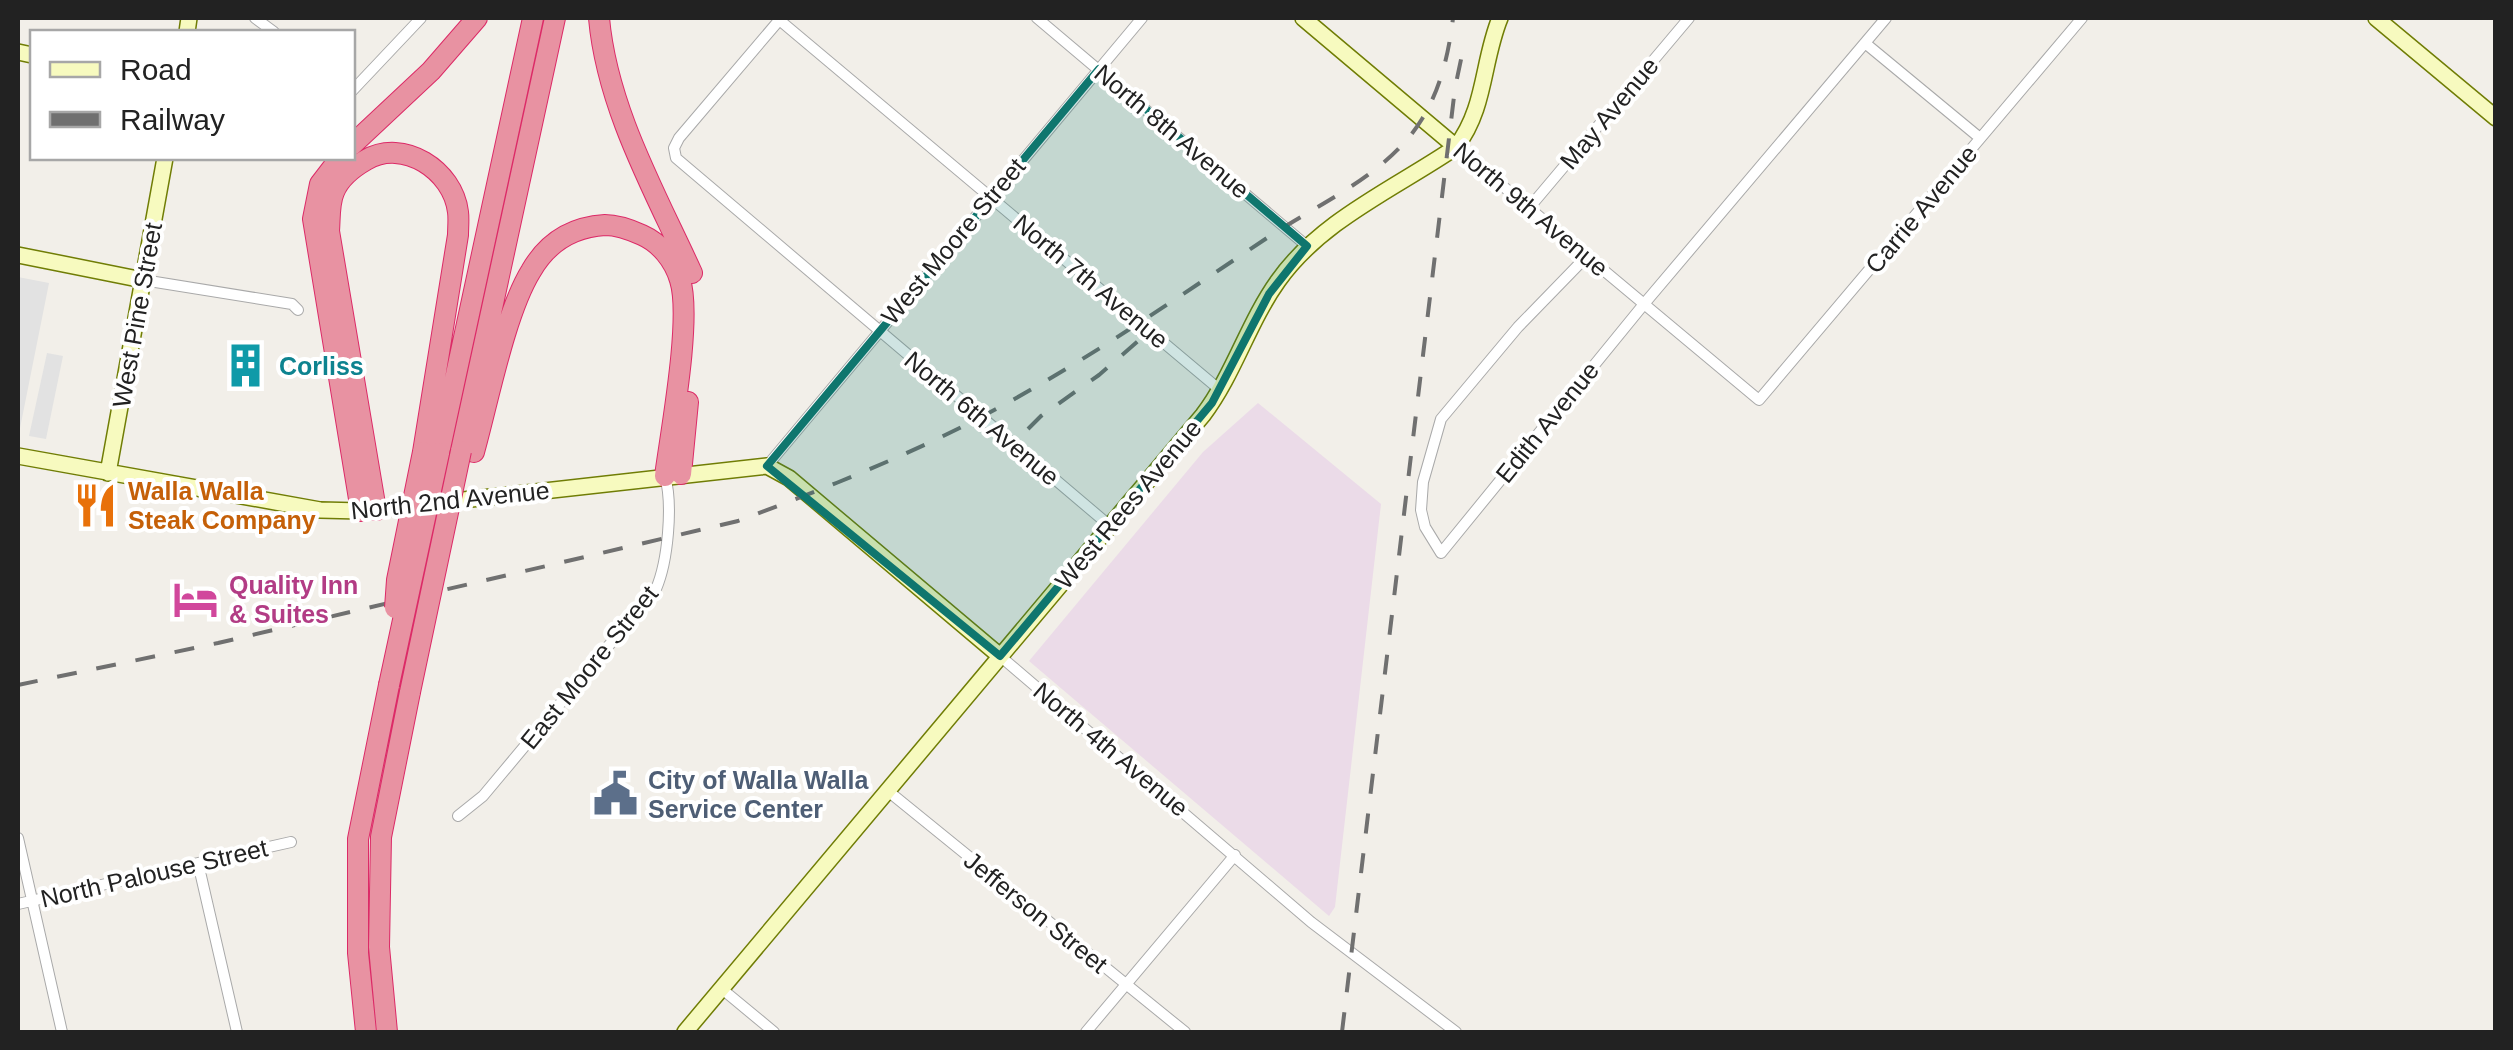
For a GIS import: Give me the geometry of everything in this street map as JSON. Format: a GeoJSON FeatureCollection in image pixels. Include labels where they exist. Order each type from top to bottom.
{"type":"FeatureCollection","features":[{"type":"Feature","properties":{"kind":"highway"},"geometry":{"type":"LineString","coordinates":[[355,143],[431,70],[477,18]]}},
{"type":"Feature","properties":{"kind":"highway"},"geometry":{"type":"LineString","coordinates":[[366,1032],[358,953],[358,839],[431,452],[533,18]]}},
{"type":"Feature","properties":{"kind":"highway"},"geometry":{"type":"LineString","coordinates":[[387,1032],[379,948],[381,837],[438,562],[467,452],[555,18]]}},
{"type":"Feature","properties":{"kind":"highway"},"geometry":{"type":"LineString","coordinates":[[599,18],[612,89],[692,274],[696,300],[672,482]]}},
{"type":"Feature","properties":{"kind":"highway"},"geometry":{"type":"LineString","coordinates":[[368,511],[328,231],[333,194],[348,170],[376,154],[401,152],[429,164],[445,182],[458,209],[431,452]]}},
{"type":"Feature","properties":{"kind":"highway"},"geometry":{"type":"LineString","coordinates":[[338,160],[320,184],[314,219],[368,511]]}},
{"type":"Feature","properties":{"kind":"highway"},"geometry":{"type":"LineString","coordinates":[[467,452],[528,274],[543,252],[562,237],[608,225],[652,240],[670,257],[680,281],[684,309],[672,482]]}},
{"type":"Feature","properties":{"kind":"street"},"geometry":{"type":"LineString","coordinates":[[355,88],[421,18]]}},
{"type":"Feature","properties":{"kind":"street","name":"North 6th Avenue"},"geometry":{"type":"LineString","coordinates":[[779,18],[679,138],[674,153],[680,163],[1110,526]]}},
{"type":"Feature","properties":{"kind":"street","name":"North 7th Avenue"},"geometry":{"type":"LineString","coordinates":[[779,18],[1220,390]]}},
{"type":"Feature","properties":{"kind":"street","name":"North 8th Avenue"},"geometry":{"type":"LineString","coordinates":[[1037,18],[1307,246]]}},
{"type":"Feature","properties":{"kind":"street","name":"West Moore Street"},"geometry":{"type":"LineString","coordinates":[[767,466],[1142,18]]}},
{"type":"Feature","properties":{"kind":"street","name":"North 9th Avenue"},"geometry":{"type":"LineString","coordinates":[[1303,18],[1759,400]]}},
{"type":"Feature","properties":{"kind":"street","name":"West Rees Avenue"},"geometry":{"type":"LineString","coordinates":[[685,1032],[1220,390],[1269,294],[1307,246],[1456,147],[1480,102],[1500,18]]}},
{"type":"Feature","properties":{"kind":"street","name":"May Avenue"},"geometry":{"type":"LineString","coordinates":[[1529,208],[1689,18]]}},
{"type":"Feature","properties":{"kind":"street","name":"Edith Avenue"},"geometry":{"type":"LineString","coordinates":[[1587,256],[1518,327],[1441,419],[1423,482],[1422,510],[1426,527],[1441,552],[1886,18]]}},
{"type":"Feature","properties":{"kind":"street","name":"Carrie Avenue"},"geometry":{"type":"LineString","coordinates":[[1759,400],[2082,18]]}},
{"type":"Feature","properties":{"kind":"street"},"geometry":{"type":"LineString","coordinates":[[2376,18],[2496,118]]}},
{"type":"Feature","properties":{"kind":"street"},"geometry":{"type":"LineString","coordinates":[[1865,43],[1980,138]]}},
{"type":"Feature","properties":{"kind":"street","name":"West Pine Street"},"geometry":{"type":"LineString","coordinates":[[108,472],[165,160]]}},
{"type":"Feature","properties":{"kind":"street"},"geometry":{"type":"LineString","coordinates":[[18,256],[292,304],[298,310]]}},
{"type":"Feature","properties":{"kind":"street","name":"North 2nd Avenue"},"geometry":{"type":"LineString","coordinates":[[18,456],[308,508],[368,511],[672,482],[767,466]]}},
{"type":"Feature","properties":{"kind":"street","name":"North 4th Avenue"},"geometry":{"type":"LineString","coordinates":[[767,466],[783,474],[1333,939],[1456,1032]]}},
{"type":"Feature","properties":{"kind":"street","name":"East Moore Street"},"geometry":{"type":"LineString","coordinates":[[458,816],[484,796],[656,589],[662,575],[672,482]]}},
{"type":"Feature","properties":{"kind":"street","name":"Jefferson Street"},"geometry":{"type":"LineString","coordinates":[[888,791],[1186,1032]]}},
{"type":"Feature","properties":{"kind":"street"},"geometry":{"type":"LineString","coordinates":[[18,838],[62,1032]]}},
{"type":"Feature","properties":{"kind":"street","name":"North Palouse Street"},"geometry":{"type":"LineString","coordinates":[[18,904],[291,842]]}},
{"type":"Feature","properties":{"kind":"street"},"geometry":{"type":"LineString","coordinates":[[1086,1032],[1235,855]]}},
{"type":"Feature","properties":{"kind":"street"},"geometry":{"type":"LineString","coordinates":[[198,863],[237,1032]]}},
{"type":"Feature","properties":{"kind":"street"},"geometry":{"type":"LineString","coordinates":[[722,989],[774,1032]]}},
{"type":"Feature","properties":{"kind":"highlighted area"},"geometry":{"type":"Polygon","coordinates":[[[1099,69],[1307,246],[1269,294],[1212,403],[1000,656],[767,466],[1099,69]]]}},
{"type":"Feature","properties":{"kind":"shaded area"},"geometry":{"type":"Polygon","coordinates":[[[18,277],[49,283],[19,433],[18,433],[18,277]]]}},
{"type":"Feature","properties":{"kind":"shaded area"},"geometry":{"type":"Polygon","coordinates":[[[47,353],[63,356],[46,439],[29,436],[47,353]]]}},
{"type":"Feature","properties":{"kind":"shaded area"},"geometry":{"type":"Polygon","coordinates":[[[1258,403],[1381,504],[1335,907],[1329,916],[1029,661],[1203,452],[1258,403]]]}},
{"type":"Feature","properties":{"kind":"railway"},"geometry":{"type":"LineString","coordinates":[[18,685],[218,643],[738,521],[923,445],[1058,374],[1374,170],[1408,138],[1429,107],[1443,70],[1453,18]]}},
{"type":"Feature","properties":{"kind":"railway"},"geometry":{"type":"LineString","coordinates":[[1342,1032],[1455,88],[1463,50]]}},
{"type":"Feature","properties":{"kind":"railway"},"geometry":{"type":"LineString","coordinates":[[1028,429],[1152,329]]}},
{"type":"Feature","properties":{"kind":"place","name":"Corliss"},"geometry":{"type":"Point","coordinates":[246,366]}},
{"type":"Feature","properties":{"kind":"place","name":"Walla Walla Steak Company"},"geometry":{"type":"Point","coordinates":[95,505]}},
{"type":"Feature","properties":{"kind":"place","name":"Quality Inn & Suites"},"geometry":{"type":"Point","coordinates":[196,599]}},
{"type":"Feature","properties":{"kind":"place","name":"City of Walla Walla Service Center"},"geometry":{"type":"Point","coordinates":[615,794]}}]}
